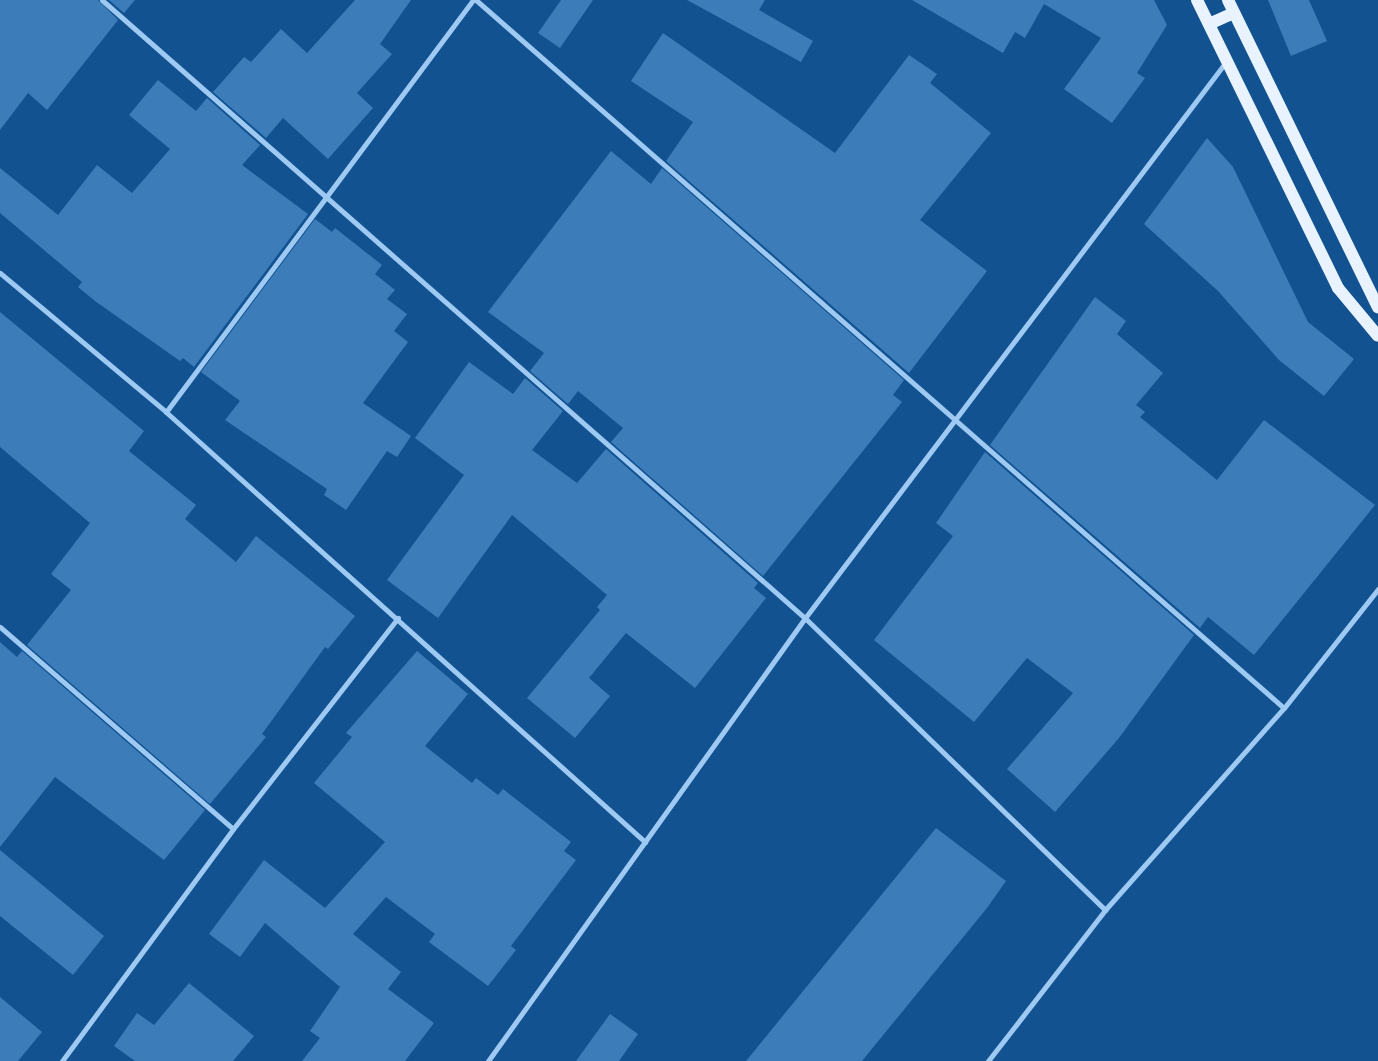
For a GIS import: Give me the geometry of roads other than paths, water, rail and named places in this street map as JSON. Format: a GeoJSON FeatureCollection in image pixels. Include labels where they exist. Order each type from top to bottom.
{"type":"FeatureCollection","features":[{"type":"Feature","properties":{"kind":"main road"},"geometry":{"type":"LineString","coordinates":[[1197,0],[1338,288],[1378,336]]}},
{"type":"Feature","properties":{"kind":"main road"},"geometry":{"type":"LineString","coordinates":[[1228,0],[1378,307]]}},
{"type":"Feature","properties":{"kind":"main road"},"geometry":{"type":"LineString","coordinates":[[1209,24],[1234,13]]}},
{"type":"Feature","properties":{"kind":"street"},"geometry":{"type":"LineString","coordinates":[[102,0],[805,618],[1105,910]]}},
{"type":"Feature","properties":{"kind":"street"},"geometry":{"type":"LineString","coordinates":[[166,412],[474,0],[954,422],[1284,708]]}},
{"type":"Feature","properties":{"kind":"street"},"geometry":{"type":"LineString","coordinates":[[488,1061],[805,618],[1227,61]]}},
{"type":"Feature","properties":{"kind":"street"},"geometry":{"type":"LineString","coordinates":[[0,273],[166,412],[398,618],[645,842]]}},
{"type":"Feature","properties":{"kind":"street"},"geometry":{"type":"LineString","coordinates":[[988,1061],[1105,910],[1284,708],[1378,589]]}},
{"type":"Feature","properties":{"kind":"street"},"geometry":{"type":"LineString","coordinates":[[62,1061],[233,828],[398,618]]}},
{"type":"Feature","properties":{"kind":"street"},"geometry":{"type":"LineString","coordinates":[[0,627],[233,828]]}}]}
